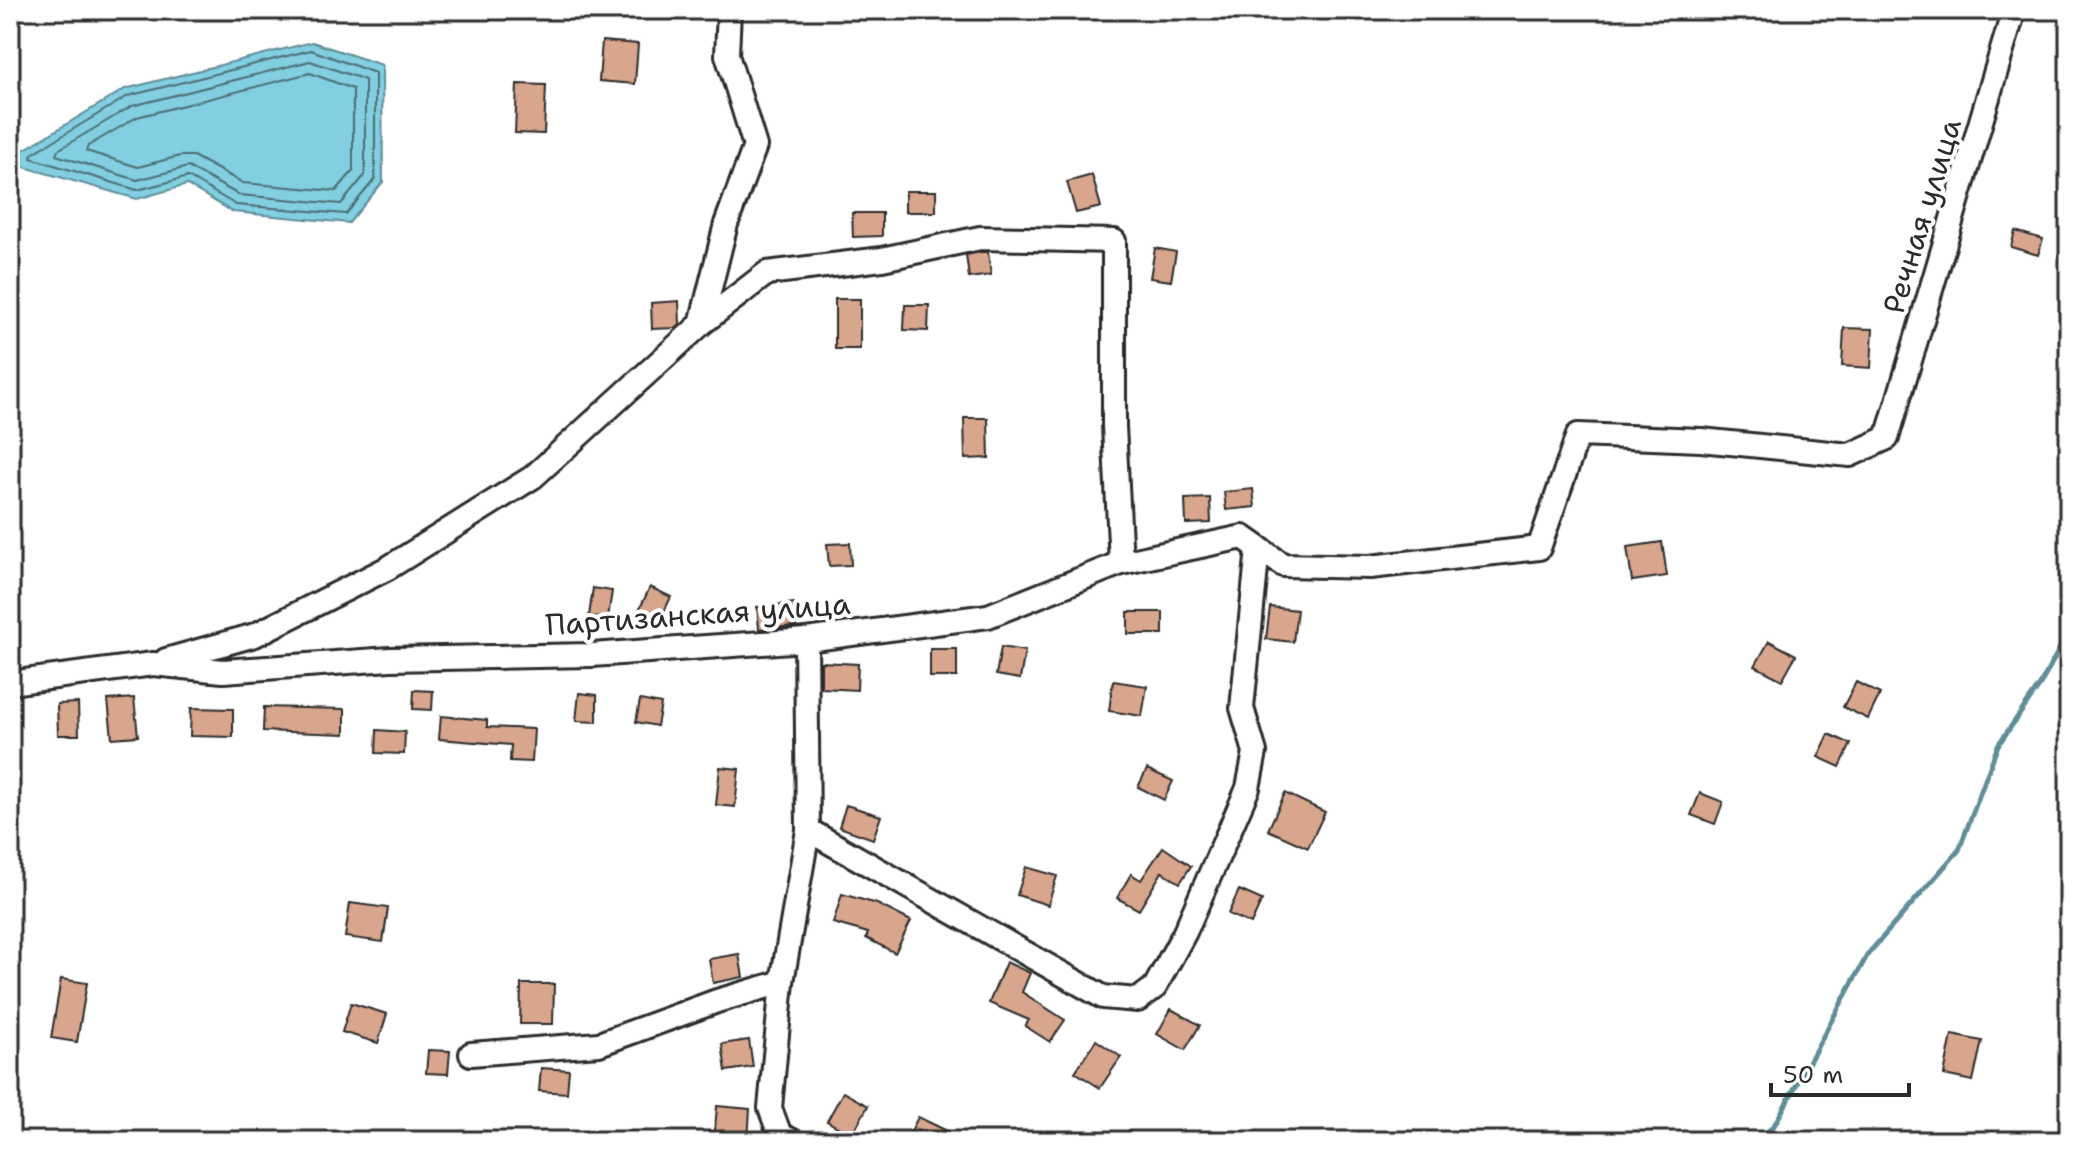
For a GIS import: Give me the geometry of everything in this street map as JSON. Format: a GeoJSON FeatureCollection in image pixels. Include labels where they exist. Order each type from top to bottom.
{"type":"FeatureCollection","features":[{"type":"Feature","properties":{"kind":"street"},"geometry":{"type":"LineString","coordinates":[[701,324],[726,224],[755,146],[727,55],[729,10]]}},
{"type":"Feature","properties":{"kind":"street","name":"Речная улица"},"geometry":{"type":"LineString","coordinates":[[1887,438],[2014,10]]}},
{"type":"Feature","properties":{"kind":"street"},"geometry":{"type":"LineString","coordinates":[[153,664],[255,635],[388,568],[533,477],[701,324],[767,273],[882,259],[980,238],[1114,241],[1114,426],[1121,563]]}},
{"type":"Feature","properties":{"kind":"street","name":"Партизанская улица"},"geometry":{"type":"LineString","coordinates":[[10,683],[153,664],[223,671],[390,659],[592,655],[806,640],[988,616],[1121,563],[1243,537],[1283,565],[1370,567],[1539,548],[1578,435],[1701,440],[1850,455],[1887,438]]}},
{"type":"Feature","properties":{"kind":"street"},"geometry":{"type":"LineString","coordinates":[[808,830],[1103,997],[1138,1000],[1155,987],[1185,932],[1248,788],[1255,752],[1242,708],[1258,548]]}},
{"type":"Feature","properties":{"kind":"street"},"geometry":{"type":"LineString","coordinates":[[793,1141],[780,1135],[770,1108],[782,982],[808,830],[806,640]]}},
{"type":"Feature","properties":{"kind":"street"},"geometry":{"type":"LineString","coordinates":[[471,1054],[599,1044],[717,1001],[782,982]]}},
{"type":"Feature","properties":{"kind":"water"},"geometry":{"type":"Polygon","coordinates":[[[312,42],[382,65],[383,182],[349,223],[233,212],[187,185],[137,199],[10,163],[10,158],[125,89],[312,42]]]}},
{"type":"Feature","properties":{"kind":"building"},"geometry":{"type":"Polygon","coordinates":[[[602,41],[638,44],[635,84],[599,81],[602,41]]]}},
{"type":"Feature","properties":{"kind":"building"},"geometry":{"type":"Polygon","coordinates":[[[517,84],[546,85],[544,134],[515,133],[517,84]]]}},
{"type":"Feature","properties":{"kind":"building"},"geometry":{"type":"Polygon","coordinates":[[[1092,175],[1101,207],[1076,213],[1067,182],[1092,175]]]}},
{"type":"Feature","properties":{"kind":"building"},"geometry":{"type":"Polygon","coordinates":[[[905,191],[936,191],[936,212],[905,212],[905,191]]]}},
{"type":"Feature","properties":{"kind":"building"},"geometry":{"type":"Polygon","coordinates":[[[852,213],[882,213],[882,236],[853,237],[852,213]]]}},
{"type":"Feature","properties":{"kind":"building"},"geometry":{"type":"Polygon","coordinates":[[[2015,231],[2043,239],[2038,255],[2011,247],[2015,231]]]}},
{"type":"Feature","properties":{"kind":"building"},"geometry":{"type":"Polygon","coordinates":[[[1155,248],[1176,252],[1171,281],[1150,278],[1155,248]]]}},
{"type":"Feature","properties":{"kind":"building"},"geometry":{"type":"Polygon","coordinates":[[[988,252],[991,275],[969,278],[966,255],[988,252]]]}},
{"type":"Feature","properties":{"kind":"building"},"geometry":{"type":"Polygon","coordinates":[[[835,299],[860,299],[860,349],[835,349],[835,299]]]}},
{"type":"Feature","properties":{"kind":"building"},"geometry":{"type":"Polygon","coordinates":[[[679,301],[680,324],[676,328],[652,329],[651,303],[679,301]]]}},
{"type":"Feature","properties":{"kind":"building"},"geometry":{"type":"Polygon","coordinates":[[[905,305],[929,305],[928,331],[904,330],[905,305]]]}},
{"type":"Feature","properties":{"kind":"building"},"geometry":{"type":"Polygon","coordinates":[[[1844,328],[1873,329],[1871,368],[1842,366],[1844,328]]]}},
{"type":"Feature","properties":{"kind":"building"},"geometry":{"type":"Polygon","coordinates":[[[964,418],[988,418],[989,458],[965,459],[964,418]]]}},
{"type":"Feature","properties":{"kind":"building"},"geometry":{"type":"Polygon","coordinates":[[[1253,489],[1255,507],[1226,510],[1224,492],[1253,489]]]}},
{"type":"Feature","properties":{"kind":"building"},"geometry":{"type":"Polygon","coordinates":[[[1210,498],[1211,523],[1186,524],[1185,499],[1210,498]]]}},
{"type":"Feature","properties":{"kind":"building"},"geometry":{"type":"Polygon","coordinates":[[[1662,542],[1667,576],[1632,581],[1627,547],[1662,542]]]}},
{"type":"Feature","properties":{"kind":"building"},"geometry":{"type":"Polygon","coordinates":[[[850,543],[851,565],[829,566],[827,544],[850,543]]]}},
{"type":"Feature","properties":{"kind":"building"},"geometry":{"type":"Polygon","coordinates":[[[650,587],[671,597],[659,622],[638,612],[650,587]]]}},
{"type":"Feature","properties":{"kind":"building"},"geometry":{"type":"Polygon","coordinates":[[[593,588],[612,591],[608,618],[589,616],[593,588]]]}},
{"type":"Feature","properties":{"kind":"building"},"geometry":{"type":"Polygon","coordinates":[[[794,603],[796,626],[759,629],[757,607],[794,603]]]}},
{"type":"Feature","properties":{"kind":"building"},"geometry":{"type":"Polygon","coordinates":[[[1270,607],[1297,610],[1293,642],[1266,639],[1270,607]]]}},
{"type":"Feature","properties":{"kind":"building"},"geometry":{"type":"Polygon","coordinates":[[[1128,612],[1163,612],[1163,634],[1128,634],[1128,612]]]}},
{"type":"Feature","properties":{"kind":"building"},"geometry":{"type":"Polygon","coordinates":[[[1769,641],[1796,655],[1782,680],[1755,666],[1769,641]]]}},
{"type":"Feature","properties":{"kind":"building"},"geometry":{"type":"Polygon","coordinates":[[[1001,647],[1025,651],[1020,679],[996,675],[1001,647]]]}},
{"type":"Feature","properties":{"kind":"building"},"geometry":{"type":"Polygon","coordinates":[[[930,649],[957,649],[957,677],[930,677],[930,649]]]}},
{"type":"Feature","properties":{"kind":"building"},"geometry":{"type":"Polygon","coordinates":[[[821,662],[858,664],[857,690],[821,688],[821,662]]]}},
{"type":"Feature","properties":{"kind":"building"},"geometry":{"type":"Polygon","coordinates":[[[1113,681],[1147,686],[1142,716],[1109,711],[1113,681]]]}},
{"type":"Feature","properties":{"kind":"building"},"geometry":{"type":"Polygon","coordinates":[[[1856,682],[1880,694],[1868,719],[1843,707],[1856,682]]]}},
{"type":"Feature","properties":{"kind":"building"},"geometry":{"type":"Polygon","coordinates":[[[414,690],[433,691],[432,710],[413,709],[414,690]]]}},
{"type":"Feature","properties":{"kind":"building"},"geometry":{"type":"Polygon","coordinates":[[[579,693],[597,695],[597,722],[576,721],[579,693]]]}},
{"type":"Feature","properties":{"kind":"building"},"geometry":{"type":"Polygon","coordinates":[[[134,698],[138,736],[112,738],[108,700],[134,698]]]}},
{"type":"Feature","properties":{"kind":"building"},"geometry":{"type":"Polygon","coordinates":[[[640,700],[661,704],[657,726],[636,722],[640,700]]]}},
{"type":"Feature","properties":{"kind":"building"},"geometry":{"type":"Polygon","coordinates":[[[78,703],[79,735],[58,735],[57,704],[78,703]]]}},
{"type":"Feature","properties":{"kind":"building"},"geometry":{"type":"Polygon","coordinates":[[[264,707],[345,709],[345,734],[263,731],[264,707]]]}},
{"type":"Feature","properties":{"kind":"building"},"geometry":{"type":"Polygon","coordinates":[[[191,708],[233,709],[233,737],[190,736],[191,708]]]}},
{"type":"Feature","properties":{"kind":"building"},"geometry":{"type":"Polygon","coordinates":[[[441,716],[487,720],[487,727],[534,729],[532,762],[510,761],[511,745],[439,739],[441,716]]]}},
{"type":"Feature","properties":{"kind":"building"},"geometry":{"type":"Polygon","coordinates":[[[377,730],[405,732],[404,754],[376,753],[377,730]]]}},
{"type":"Feature","properties":{"kind":"building"},"geometry":{"type":"Polygon","coordinates":[[[1829,734],[1851,744],[1840,767],[1818,757],[1829,734]]]}},
{"type":"Feature","properties":{"kind":"building"},"geometry":{"type":"Polygon","coordinates":[[[720,767],[739,769],[735,807],[716,805],[720,767]]]}},
{"type":"Feature","properties":{"kind":"building"},"geometry":{"type":"Polygon","coordinates":[[[1147,769],[1173,781],[1164,800],[1138,787],[1147,769]]]}},
{"type":"Feature","properties":{"kind":"building"},"geometry":{"type":"Polygon","coordinates":[[[1285,793],[1325,812],[1308,848],[1268,830],[1285,793]]]}},
{"type":"Feature","properties":{"kind":"building"},"geometry":{"type":"Polygon","coordinates":[[[1700,793],[1723,802],[1715,824],[1691,815],[1700,793]]]}},
{"type":"Feature","properties":{"kind":"building"},"geometry":{"type":"Polygon","coordinates":[[[846,805],[881,816],[873,839],[839,827],[846,805]]]}},
{"type":"Feature","properties":{"kind":"building"},"geometry":{"type":"Polygon","coordinates":[[[1163,847],[1191,866],[1180,883],[1162,872],[1139,910],[1117,898],[1131,874],[1141,880],[1163,847]]]}},
{"type":"Feature","properties":{"kind":"building"},"geometry":{"type":"Polygon","coordinates":[[[1026,867],[1057,876],[1048,905],[1017,895],[1026,867]]]}},
{"type":"Feature","properties":{"kind":"building"},"geometry":{"type":"Polygon","coordinates":[[[1239,890],[1262,900],[1251,924],[1228,914],[1239,890]]]}},
{"type":"Feature","properties":{"kind":"building"},"geometry":{"type":"Polygon","coordinates":[[[842,894],[877,904],[911,921],[895,953],[866,938],[868,933],[833,923],[842,894]]]}},
{"type":"Feature","properties":{"kind":"building"},"geometry":{"type":"Polygon","coordinates":[[[350,903],[388,908],[383,942],[345,937],[350,903]]]}},
{"type":"Feature","properties":{"kind":"building"},"geometry":{"type":"Polygon","coordinates":[[[739,954],[743,977],[713,983],[709,959],[739,954]]]}},
{"type":"Feature","properties":{"kind":"building"},"geometry":{"type":"Polygon","coordinates":[[[1006,962],[1030,973],[1022,992],[1065,1020],[1050,1042],[1025,1026],[1029,1020],[989,1003],[1006,962]]]}},
{"type":"Feature","properties":{"kind":"building"},"geometry":{"type":"Polygon","coordinates":[[[61,979],[87,983],[77,1042],[51,1038],[61,979]]]}},
{"type":"Feature","properties":{"kind":"building"},"geometry":{"type":"Polygon","coordinates":[[[521,984],[554,984],[553,1024],[520,1024],[521,984]]]}},
{"type":"Feature","properties":{"kind":"building"},"geometry":{"type":"Polygon","coordinates":[[[351,1003],[387,1014],[378,1043],[342,1032],[351,1003]]]}},
{"type":"Feature","properties":{"kind":"building"},"geometry":{"type":"Polygon","coordinates":[[[1171,1009],[1200,1025],[1185,1050],[1157,1034],[1171,1009]]]}},
{"type":"Feature","properties":{"kind":"building"},"geometry":{"type":"Polygon","coordinates":[[[1952,1035],[1982,1041],[1973,1081],[1944,1075],[1952,1035]]]}},
{"type":"Feature","properties":{"kind":"building"},"geometry":{"type":"Polygon","coordinates":[[[749,1040],[753,1067],[726,1071],[722,1044],[749,1040]]]}},
{"type":"Feature","properties":{"kind":"building"},"geometry":{"type":"Polygon","coordinates":[[[1096,1040],[1121,1057],[1100,1088],[1075,1072],[1096,1040]]]}},
{"type":"Feature","properties":{"kind":"building"},"geometry":{"type":"Polygon","coordinates":[[[428,1050],[450,1051],[448,1074],[426,1073],[428,1050]]]}},
{"type":"Feature","properties":{"kind":"building"},"geometry":{"type":"Polygon","coordinates":[[[541,1068],[569,1070],[567,1093],[539,1091],[541,1068]]]}},
{"type":"Feature","properties":{"kind":"building"},"geometry":{"type":"Polygon","coordinates":[[[843,1092],[868,1106],[852,1135],[827,1121],[843,1092]]]}},
{"type":"Feature","properties":{"kind":"building"},"geometry":{"type":"Polygon","coordinates":[[[717,1106],[750,1109],[748,1141],[714,1141],[717,1106]]]}},
{"type":"Feature","properties":{"kind":"building"},"geometry":{"type":"Polygon","coordinates":[[[918,1117],[968,1141],[906,1141],[918,1117]]]}},
{"type":"Feature","properties":{"kind":"waterway"},"geometry":{"type":"LineString","coordinates":[[1759,1141],[1775,1124],[1868,954],[1959,850],[1998,745],[2040,685],[2069,631]]}}]}
